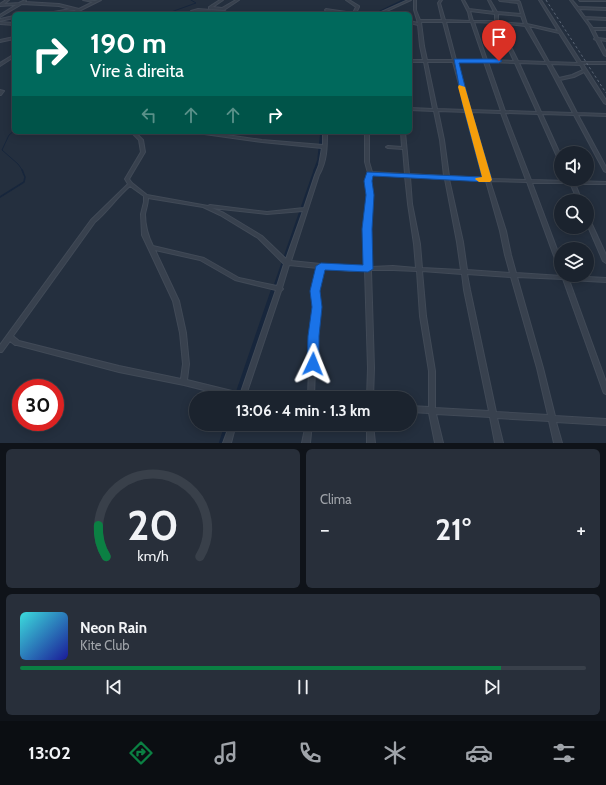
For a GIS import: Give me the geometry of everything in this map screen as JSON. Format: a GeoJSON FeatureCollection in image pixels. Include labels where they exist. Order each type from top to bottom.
{"type":"FeatureCollection","features":[{"type":"Feature","properties":{"kind":"street"},"geometry":{"type":"LineString","coordinates":[[0,5],[8,0]]}},
{"type":"Feature","properties":{"kind":"street"},"geometry":{"type":"LineString","coordinates":[[0,18],[27,0]]}},
{"type":"Feature","properties":{"kind":"street"},"geometry":{"type":"LineString","coordinates":[[84,0],[95,2]]}},
{"type":"Feature","properties":{"kind":"street"},"geometry":{"type":"LineString","coordinates":[[75,12],[100,0]]}},
{"type":"Feature","properties":{"kind":"street"},"geometry":{"type":"LineString","coordinates":[[205,11],[222,0]]}},
{"type":"Feature","properties":{"kind":"street"},"geometry":{"type":"LineString","coordinates":[[210,8],[223,9],[237,0]]}},
{"type":"Feature","properties":{"kind":"street"},"geometry":{"type":"LineString","coordinates":[[347,0],[358,8],[356,12]]}},
{"type":"Feature","properties":{"kind":"street"},"geometry":{"type":"LineString","coordinates":[[382,12],[410,0]]}},
{"type":"Feature","properties":{"kind":"street"},"geometry":{"type":"LineString","coordinates":[[415,0],[415,10],[419,23],[448,177],[473,319],[499,443]]}},
{"type":"Feature","properties":{"kind":"street"},"geometry":{"type":"LineString","coordinates":[[441,0],[439,3],[456,61],[487,180],[499,216],[540,368],[558,443]]}},
{"type":"Feature","properties":{"kind":"street"},"geometry":{"type":"LineString","coordinates":[[463,0],[468,10],[554,248]]}},
{"type":"Feature","properties":{"kind":"street"},"geometry":{"type":"LineString","coordinates":[[489,0],[554,146]]}},
{"type":"Feature","properties":{"kind":"street"},"geometry":{"type":"LineString","coordinates":[[500,0],[518,1],[526,25],[606,171]]}},
{"type":"Feature","properties":{"kind":"street"},"geometry":{"type":"LineString","coordinates":[[540,0],[606,103]]}},
{"type":"Feature","properties":{"kind":"street"},"geometry":{"type":"LineString","coordinates":[[571,0],[584,18],[606,55]]}},
{"type":"Feature","properties":{"kind":"street"},"geometry":{"type":"LineString","coordinates":[[580,0],[606,0]]}},
{"type":"Feature","properties":{"kind":"street"},"geometry":{"type":"LineString","coordinates":[[0,5],[49,4],[79,10]]}},
{"type":"Feature","properties":{"kind":"street"},"geometry":{"type":"LineString","coordinates":[[0,5],[2,7],[0,8]]}},
{"type":"Feature","properties":{"kind":"street"},"geometry":{"type":"LineString","coordinates":[[386,12],[396,6]]}},
{"type":"Feature","properties":{"kind":"street"},"geometry":{"type":"LineString","coordinates":[[64,11],[66,7]]}},
{"type":"Feature","properties":{"kind":"street"},"geometry":{"type":"LineString","coordinates":[[577,8],[606,9]]}},
{"type":"Feature","properties":{"kind":"street"},"geometry":{"type":"LineString","coordinates":[[57,12],[74,9]]}},
{"type":"Feature","properties":{"kind":"street"},"geometry":{"type":"LineString","coordinates":[[193,12],[192,11],[198,10],[225,12]]}},
{"type":"Feature","properties":{"kind":"street"},"geometry":{"type":"LineString","coordinates":[[326,10],[340,12]]}},
{"type":"Feature","properties":{"kind":"street"},"geometry":{"type":"LineString","coordinates":[[468,10],[496,14],[522,15]]}},
{"type":"Feature","properties":{"kind":"street"},"geometry":{"type":"LineString","coordinates":[[0,18],[12,17]]}},
{"type":"Feature","properties":{"kind":"street"},"geometry":{"type":"LineString","coordinates":[[0,18],[12,23]]}},
{"type":"Feature","properties":{"kind":"street"},"geometry":{"type":"LineString","coordinates":[[584,18],[606,19]]}},
{"type":"Feature","properties":{"kind":"street"},"geometry":{"type":"LineString","coordinates":[[412,22],[498,22],[526,25],[560,32]]}},
{"type":"Feature","properties":{"kind":"street"},"geometry":{"type":"LineString","coordinates":[[591,29],[606,29]]}},
{"type":"Feature","properties":{"kind":"street"},"geometry":{"type":"LineString","coordinates":[[0,41],[12,38]]}},
{"type":"Feature","properties":{"kind":"street"},"geometry":{"type":"LineString","coordinates":[[596,39],[606,40]]}},
{"type":"Feature","properties":{"kind":"street"},"geometry":{"type":"LineString","coordinates":[[0,65],[12,57]]}},
{"type":"Feature","properties":{"kind":"street"},"geometry":{"type":"LineString","coordinates":[[412,61],[606,64]]}},
{"type":"Feature","properties":{"kind":"street"},"geometry":{"type":"LineString","coordinates":[[557,80],[574,76],[585,70]]}},
{"type":"Feature","properties":{"kind":"street"},"geometry":{"type":"LineString","coordinates":[[0,91],[2,91],[0,94]]}},
{"type":"Feature","properties":{"kind":"street"},"geometry":{"type":"LineString","coordinates":[[412,109],[606,114]]}},
{"type":"Feature","properties":{"kind":"street"},"geometry":{"type":"LineString","coordinates":[[135,134],[141,140],[143,152],[127,179],[130,184],[146,196],[204,206],[267,213],[306,209]]}},
{"type":"Feature","properties":{"kind":"street"},"geometry":{"type":"LineString","coordinates":[[228,134],[325,147]]}},
{"type":"Feature","properties":{"kind":"street"},"geometry":{"type":"LineString","coordinates":[[245,391],[320,169],[325,147],[325,134]]}},
{"type":"Feature","properties":{"kind":"street"},"geometry":{"type":"LineString","coordinates":[[367,134],[370,174],[368,181],[370,195],[367,229],[371,368],[370,391]]}},
{"type":"Feature","properties":{"kind":"street"},"geometry":{"type":"LineString","coordinates":[[403,134],[420,269],[423,316],[432,371],[432,411],[439,443]]}},
{"type":"Feature","properties":{"kind":"street"},"geometry":{"type":"LineString","coordinates":[[388,147],[405,148]]}},
{"type":"Feature","properties":{"kind":"street"},"geometry":{"type":"LineString","coordinates":[[370,174],[487,180],[554,181]]}},
{"type":"Feature","properties":{"kind":"street"},"geometry":{"type":"LineString","coordinates":[[594,182],[606,183]]}},
{"type":"Feature","properties":{"kind":"street"},"geometry":{"type":"LineString","coordinates":[[0,350],[93,221],[117,194],[130,184]]}},
{"type":"Feature","properties":{"kind":"street"},"geometry":{"type":"LineString","coordinates":[[146,196],[143,214],[145,235],[171,290],[180,315],[186,350],[184,382]]}},
{"type":"Feature","properties":{"kind":"street"},"geometry":{"type":"LineString","coordinates":[[204,206],[222,214],[260,237],[288,264],[368,269],[420,269],[465,273],[554,276]]}},
{"type":"Feature","properties":{"kind":"street"},"geometry":{"type":"LineString","coordinates":[[594,234],[606,261]]}},
{"type":"Feature","properties":{"kind":"street"},"geometry":{"type":"LineString","coordinates":[[150,247],[202,259],[238,279],[280,289]]}},
{"type":"Feature","properties":{"kind":"street"},"geometry":{"type":"LineString","coordinates":[[311,391],[317,307],[315,291],[321,266]]}},
{"type":"Feature","properties":{"kind":"street"},"geometry":{"type":"LineString","coordinates":[[594,279],[606,280]]}},
{"type":"Feature","properties":{"kind":"street"},"geometry":{"type":"LineString","coordinates":[[567,282],[606,392]]}},
{"type":"Feature","properties":{"kind":"street"},"geometry":{"type":"LineString","coordinates":[[10,336],[17,343],[119,369],[220,391]]}},
{"type":"Feature","properties":{"kind":"street"},"geometry":{"type":"LineString","coordinates":[[417,410],[606,422]]}},
{"type":"Feature","properties":{"kind":"street"},"geometry":{"type":"LineString","coordinates":[[227,443],[231,431]]}},
{"type":"Feature","properties":{"kind":"street"},"geometry":{"type":"LineString","coordinates":[[306,443],[308,431]]}},
{"type":"Feature","properties":{"kind":"street"},"geometry":{"type":"LineString","coordinates":[[370,431],[371,443]]}},
{"type":"Feature","properties":{"kind":"waterway"},"geometry":{"type":"LineString","coordinates":[[171,12],[196,3],[191,0]]}},
{"type":"Feature","properties":{"kind":"waterway"},"geometry":{"type":"LineString","coordinates":[[380,12],[405,0]]}},
{"type":"Feature","properties":{"kind":"waterway"},"geometry":{"type":"LineString","coordinates":[[12,133],[9,135],[2,150],[18,164],[23,171]]}},
{"type":"Feature","properties":{"kind":"waterway"},"geometry":{"type":"LineString","coordinates":[[315,171],[319,160],[322,134]]}},
{"type":"Feature","properties":{"kind":"waterway"},"geometry":{"type":"LineString","coordinates":[[0,197],[24,182],[25,177],[22,170]]}},
{"type":"Feature","properties":{"kind":"waterway"},"geometry":{"type":"LineString","coordinates":[[274,291],[316,170]]}},
{"type":"Feature","properties":{"kind":"waterway"},"geometry":{"type":"LineString","coordinates":[[239,391],[274,290]]}},
{"type":"Feature","properties":{"kind":"waterway"},"geometry":{"type":"LineString","coordinates":[[222,443],[226,431]]}},
{"type":"Feature","properties":{"kind":"railway"},"geometry":{"type":"LineString","coordinates":[[546,0],[606,93]]}},
{"type":"Feature","properties":{"kind":"slow traffic"},"geometry":{"type":"LineString","coordinates":[[461,87],[487,180],[479,179]]}},
{"type":"Feature","properties":{"kind":"route"},"geometry":{"type":"LineString","coordinates":[[313,364],[317,307],[315,291],[321,266],[368,269],[367,229],[370,195],[368,181],[370,174],[487,180],[466,106],[456,61],[499,61]]}}]}
